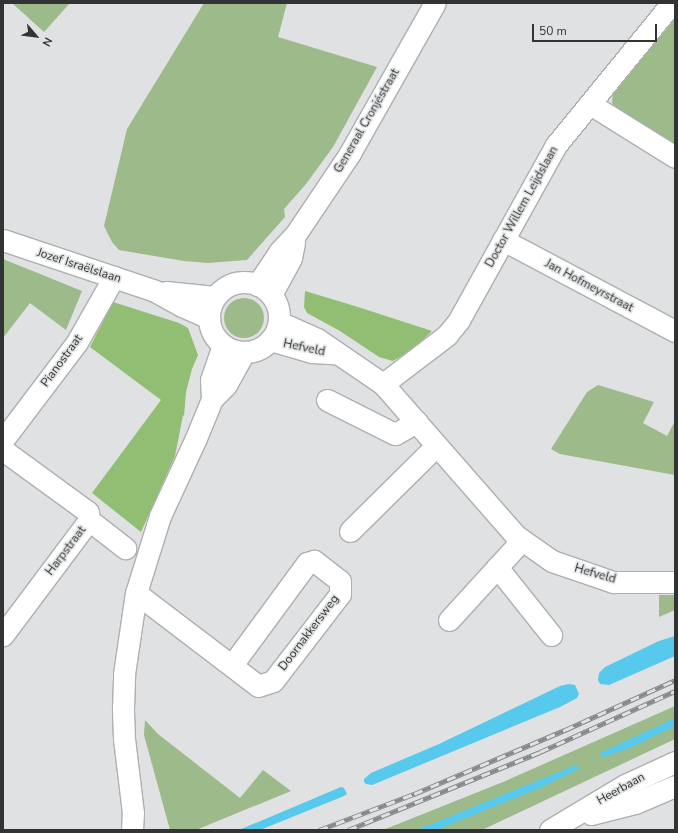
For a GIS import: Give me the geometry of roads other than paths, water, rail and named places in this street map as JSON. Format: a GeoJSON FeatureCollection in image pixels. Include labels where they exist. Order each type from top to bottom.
{"type":"FeatureCollection","features":[{"type":"Feature","properties":{"kind":"street","name":"Generaal Cronjéstraat"},"geometry":{"type":"LineString","coordinates":[[264,290],[279,252],[295,235],[350,153],[435,3]]}},
{"type":"Feature","properties":{"kind":"street","name":"Doctor Willem Leijdslaan"},"geometry":{"type":"LineString","coordinates":[[383,384],[447,335],[458,320],[556,145],[672,3]]}},
{"type":"Feature","properties":{"kind":"street"},"geometry":{"type":"LineString","coordinates":[[590,104],[675,156]]}},
{"type":"Feature","properties":{"kind":"street","name":"Jozef Israëlslaan"},"geometry":{"type":"LineString","coordinates":[[3,240],[155,291],[182,306],[209,318]]}},
{"type":"Feature","properties":{"kind":"street","name":"Jan Hofmeyrstraat"},"geometry":{"type":"LineString","coordinates":[[503,240],[675,332]]}},
{"type":"Feature","properties":{"kind":"street","name":"Pianostraat"},"geometry":{"type":"LineString","coordinates":[[3,440],[77,342],[114,277]]}},
{"type":"Feature","properties":{"kind":"street"},"geometry":{"type":"LineString","coordinates":[[239,282],[264,290],[277,307],[274,331],[258,349],[244,352],[230,349],[223,345],[213,333],[209,318],[215,297],[226,288],[239,282]]}},
{"type":"Feature","properties":{"kind":"street","name":"Jozef Israëlslaan"},"geometry":{"type":"LineString","coordinates":[[155,291],[215,297]]}},
{"type":"Feature","properties":{"kind":"street","name":"Hefveld"},"geometry":{"type":"LineString","coordinates":[[274,331],[317,339],[383,384],[515,535],[552,561],[613,582],[675,582]]}},
{"type":"Feature","properties":{"kind":"street"},"geometry":{"type":"LineString","coordinates":[[212,399],[211,380],[223,345]]}},
{"type":"Feature","properties":{"kind":"street"},"geometry":{"type":"LineString","coordinates":[[136,824],[124,739],[123,701],[124,674],[136,593],[160,516],[196,438],[212,399],[226,385],[244,352]]}},
{"type":"Feature","properties":{"kind":"street"},"geometry":{"type":"LineString","coordinates":[[327,400],[395,434],[417,422]]}},
{"type":"Feature","properties":{"kind":"street"},"geometry":{"type":"LineString","coordinates":[[350,531],[437,445]]}},
{"type":"Feature","properties":{"kind":"street","name":"Harpstraat"},"geometry":{"type":"LineString","coordinates":[[3,450],[88,512],[89,520],[3,635]]}},
{"type":"Feature","properties":{"kind":"street"},"geometry":{"type":"LineString","coordinates":[[89,520],[125,548]]}},
{"type":"Feature","properties":{"kind":"street"},"geometry":{"type":"LineString","coordinates":[[449,620],[522,540]]}},
{"type":"Feature","properties":{"kind":"street","name":"Doornakkersweg"},"geometry":{"type":"LineString","coordinates":[[136,593],[258,686],[273,681],[340,594],[340,581],[314,561],[307,563],[232,665]]}},
{"type":"Feature","properties":{"kind":"street"},"geometry":{"type":"LineString","coordinates":[[497,567],[551,635]]}},
{"type":"Feature","properties":{"kind":"street","name":"Heerbaan"},"geometry":{"type":"LineString","coordinates":[[550,830],[625,786],[675,762]]}},
{"type":"Feature","properties":{"kind":"street","name":"Heerbaan"},"geometry":{"type":"LineString","coordinates":[[569,819],[635,803],[675,786]]}},
{"type":"Feature","properties":{"kind":"water"},"geometry":{"type":"Polygon","coordinates":[[[675,636],[675,656],[609,685],[600,684],[598,680],[599,673],[605,667],[659,641],[675,636]]]}},
{"type":"Feature","properties":{"kind":"water"},"geometry":{"type":"Polygon","coordinates":[[[569,684],[575,685],[579,694],[577,698],[560,707],[372,785],[364,782],[364,779],[371,773],[439,744],[560,686],[569,684]]]}},
{"type":"Feature","properties":{"kind":"water"},"geometry":{"type":"Polygon","coordinates":[[[675,718],[675,726],[630,748],[604,757],[600,756],[600,753],[675,718]]]}},
{"type":"Feature","properties":{"kind":"water"},"geometry":{"type":"Polygon","coordinates":[[[576,765],[579,769],[542,787],[437,830],[417,830],[576,765]]]}},
{"type":"Feature","properties":{"kind":"water"},"geometry":{"type":"Polygon","coordinates":[[[341,787],[344,788],[347,794],[344,796],[260,830],[239,830],[341,787]]]}},
{"type":"Feature","properties":{"kind":"railway"},"geometry":{"type":"LineString","coordinates":[[319,830],[414,794],[565,730],[675,680]]}},
{"type":"Feature","properties":{"kind":"railway"},"geometry":{"type":"LineString","coordinates":[[348,830],[540,752],[675,691]]}}]}
